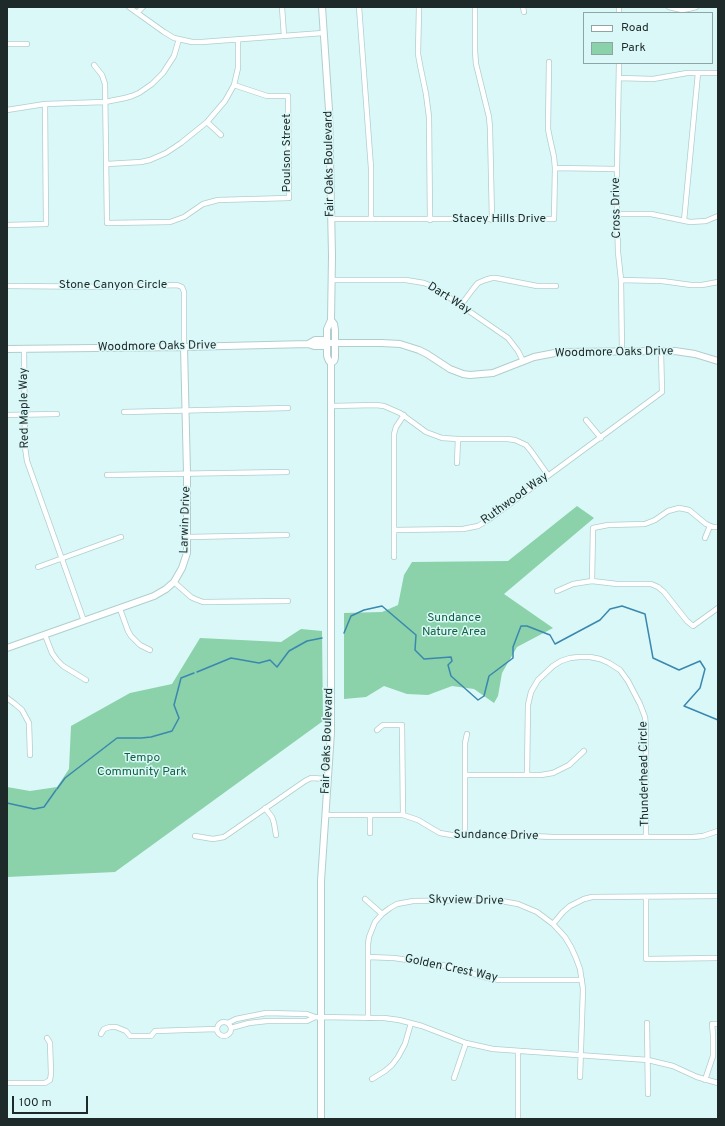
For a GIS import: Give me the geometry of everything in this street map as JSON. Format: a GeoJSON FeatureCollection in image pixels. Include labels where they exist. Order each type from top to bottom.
{"type":"FeatureCollection","features":[{"type":"Feature","properties":{"kind":"main road","name":"Fair Oaks Boulevard"},"geometry":{"type":"LineString","coordinates":[[321,1119],[318,1017],[321,882],[331,732],[331,363],[327,356],[327,329],[331,320],[332,280],[329,110],[322,7]]}},
{"type":"Feature","properties":{"kind":"main road","name":"Fair Oaks Boulevard"},"geometry":{"type":"LineString","coordinates":[[331,320],[334,324],[335,330],[335,358],[331,363]]}},
{"type":"Feature","properties":{"kind":"main road","name":"Woodmore Oaks Drive"},"geometry":{"type":"LineString","coordinates":[[7,348],[184,347],[308,344],[323,346],[327,343],[400,344],[410,346],[427,354],[450,370],[470,375],[493,373],[534,357],[560,352],[662,351],[690,353],[718,361]]}},
{"type":"Feature","properties":{"kind":"main road","name":"Larwin Drive"},"geometry":{"type":"LineString","coordinates":[[7,648],[154,596],[174,582],[182,568],[187,553],[188,537],[184,347]]}},
{"type":"Feature","properties":{"kind":"street"},"geometry":{"type":"LineString","coordinates":[[129,7],[174,38],[192,42],[324,33]]}},
{"type":"Feature","properties":{"kind":"street"},"geometry":{"type":"LineString","coordinates":[[138,13],[142,7]]}},
{"type":"Feature","properties":{"kind":"street"},"geometry":{"type":"LineString","coordinates":[[282,7],[284,36]]}},
{"type":"Feature","properties":{"kind":"street"},"geometry":{"type":"LineString","coordinates":[[360,7],[371,168],[371,219]]}},
{"type":"Feature","properties":{"kind":"street"},"geometry":{"type":"LineString","coordinates":[[419,7],[418,54],[429,117],[430,220]]}},
{"type":"Feature","properties":{"kind":"street"},"geometry":{"type":"LineString","coordinates":[[475,7],[476,64],[489,117],[490,128],[492,220]]}},
{"type":"Feature","properties":{"kind":"street"},"geometry":{"type":"LineString","coordinates":[[669,7],[682,10],[696,7]]}},
{"type":"Feature","properties":{"kind":"street"},"geometry":{"type":"LineString","coordinates":[[7,110],[45,104],[105,102],[132,96],[152,84],[168,66],[174,56],[179,39]]}},
{"type":"Feature","properties":{"kind":"street"},"geometry":{"type":"LineString","coordinates":[[107,164],[141,162],[166,154],[207,122],[225,101],[234,85],[238,68],[238,39]]}},
{"type":"Feature","properties":{"kind":"street"},"geometry":{"type":"LineString","coordinates":[[7,44],[27,44]]}},
{"type":"Feature","properties":{"kind":"street"},"geometry":{"type":"LineString","coordinates":[[549,62],[548,129],[555,168],[617,169]]}},
{"type":"Feature","properties":{"kind":"street","name":"Cross Drive"},"geometry":{"type":"LineString","coordinates":[[619,64],[617,214],[618,252],[621,280],[622,352]]}},
{"type":"Feature","properties":{"kind":"street","name":"Poulson Street"},"geometry":{"type":"LineString","coordinates":[[94,65],[102,75],[105,84],[107,223],[170,222],[184,217],[203,204],[218,200],[289,198],[288,96],[263,95],[234,85]]}},
{"type":"Feature","properties":{"kind":"street"},"geometry":{"type":"LineString","coordinates":[[684,221],[698,73]]}},
{"type":"Feature","properties":{"kind":"street"},"geometry":{"type":"LineString","coordinates":[[619,78],[653,79],[682,74],[718,73]]}},
{"type":"Feature","properties":{"kind":"street"},"geometry":{"type":"LineString","coordinates":[[7,225],[46,224],[45,104]]}},
{"type":"Feature","properties":{"kind":"street"},"geometry":{"type":"LineString","coordinates":[[207,122],[221,135]]}},
{"type":"Feature","properties":{"kind":"street","name":"Stacey Hills Drive"},"geometry":{"type":"LineString","coordinates":[[331,219],[554,219],[555,168]]}},
{"type":"Feature","properties":{"kind":"street"},"geometry":{"type":"LineString","coordinates":[[617,214],[651,214],[690,222],[701,222],[718,216]]}},
{"type":"Feature","properties":{"kind":"street"},"geometry":{"type":"LineString","coordinates":[[461,305],[478,283],[492,278],[537,286],[556,286]]}},
{"type":"Feature","properties":{"kind":"street","name":"Dart Way"},"geometry":{"type":"LineString","coordinates":[[332,280],[415,281],[434,287],[508,338],[515,346],[523,361]]}},
{"type":"Feature","properties":{"kind":"street"},"geometry":{"type":"LineString","coordinates":[[621,280],[662,281],[690,285],[702,285],[718,282]]}},
{"type":"Feature","properties":{"kind":"street","name":"Stone Canyon Circle"},"geometry":{"type":"LineString","coordinates":[[7,286],[177,285],[182,287],[184,292],[184,347]]}},
{"type":"Feature","properties":{"kind":"street","name":"Red Maple Way"},"geometry":{"type":"LineString","coordinates":[[24,348],[25,447],[27,461],[84,621]]}},
{"type":"Feature","properties":{"kind":"street","name":"Ruthwood Way"},"geometry":{"type":"LineString","coordinates":[[394,530],[463,529],[478,526],[488,520],[662,392],[662,351]]}},
{"type":"Feature","properties":{"kind":"street"},"geometry":{"type":"LineString","coordinates":[[331,406],[380,406],[393,409],[434,436],[450,439],[507,439],[519,441],[526,445],[548,475]]}},
{"type":"Feature","properties":{"kind":"street"},"geometry":{"type":"LineString","coordinates":[[124,412],[288,408]]}},
{"type":"Feature","properties":{"kind":"street"},"geometry":{"type":"LineString","coordinates":[[7,415],[57,414]]}},
{"type":"Feature","properties":{"kind":"street"},"geometry":{"type":"LineString","coordinates":[[394,557],[394,434],[396,427],[404,415]]}},
{"type":"Feature","properties":{"kind":"street"},"geometry":{"type":"LineString","coordinates":[[586,420],[601,438]]}},
{"type":"Feature","properties":{"kind":"street"},"geometry":{"type":"LineString","coordinates":[[457,463],[458,439]]}},
{"type":"Feature","properties":{"kind":"street"},"geometry":{"type":"LineString","coordinates":[[107,475],[288,472]]}},
{"type":"Feature","properties":{"kind":"street"},"geometry":{"type":"LineString","coordinates":[[592,580],[593,528],[608,525],[645,524],[655,520],[668,511],[678,508],[686,508],[692,511],[703,522],[710,526],[718,527]]}},
{"type":"Feature","properties":{"kind":"street"},"geometry":{"type":"LineString","coordinates":[[705,538],[710,526]]}},
{"type":"Feature","properties":{"kind":"street"},"geometry":{"type":"LineString","coordinates":[[188,537],[287,535]]}},
{"type":"Feature","properties":{"kind":"street"},"geometry":{"type":"LineString","coordinates":[[38,567],[121,537]]}},
{"type":"Feature","properties":{"kind":"street"},"geometry":{"type":"LineString","coordinates":[[557,591],[573,584],[592,580],[617,584],[651,584],[664,592],[686,621],[693,626],[718,608]]}},
{"type":"Feature","properties":{"kind":"street"},"geometry":{"type":"LineString","coordinates":[[174,582],[195,599],[203,602],[288,601]]}},
{"type":"Feature","properties":{"kind":"street"},"geometry":{"type":"LineString","coordinates":[[120,609],[131,636],[140,645],[150,650]]}},
{"type":"Feature","properties":{"kind":"street"},"geometry":{"type":"LineString","coordinates":[[45,635],[52,653],[57,660],[63,666],[86,680]]}},
{"type":"Feature","properties":{"kind":"street","name":"Thunderhead Circle"},"geometry":{"type":"LineString","coordinates":[[527,775],[528,705],[531,692],[538,680],[552,666],[570,658],[579,656],[590,657],[609,663],[620,670],[628,680],[645,717],[646,837]]}},
{"type":"Feature","properties":{"kind":"street"},"geometry":{"type":"LineString","coordinates":[[7,698],[26,715],[29,728],[30,755]]}},
{"type":"Feature","properties":{"kind":"street"},"geometry":{"type":"LineString","coordinates":[[377,730],[384,725],[402,725],[403,815]]}},
{"type":"Feature","properties":{"kind":"street"},"geometry":{"type":"LineString","coordinates":[[465,836],[465,743],[467,734]]}},
{"type":"Feature","properties":{"kind":"street"},"geometry":{"type":"LineString","coordinates":[[465,775],[541,775],[553,773],[562,770],[584,751]]}},
{"type":"Feature","properties":{"kind":"street"},"geometry":{"type":"LineString","coordinates":[[195,836],[213,839],[224,837],[305,780],[312,778],[328,779]]}},
{"type":"Feature","properties":{"kind":"street"},"geometry":{"type":"LineString","coordinates":[[265,808],[272,818],[276,835]]}},
{"type":"Feature","properties":{"kind":"street","name":"Sundance Drive"},"geometry":{"type":"LineString","coordinates":[[325,814],[403,815],[418,820],[440,833],[465,836],[694,837],[703,836],[718,831]]}},
{"type":"Feature","properties":{"kind":"street"},"geometry":{"type":"LineString","coordinates":[[370,815],[370,833]]}},
{"type":"Feature","properties":{"kind":"street"},"geometry":{"type":"LineString","coordinates":[[553,924],[570,906],[584,899],[598,897],[718,896]]}},
{"type":"Feature","properties":{"kind":"street"},"geometry":{"type":"LineString","coordinates":[[646,897],[646,959],[718,958]]}},
{"type":"Feature","properties":{"kind":"street"},"geometry":{"type":"LineString","coordinates":[[366,899],[382,914]]}},
{"type":"Feature","properties":{"kind":"street","name":"Skyview Drive"},"geometry":{"type":"LineString","coordinates":[[368,1018],[368,944],[372,929],[382,914],[397,904],[413,901],[496,900],[512,903],[537,912],[553,924],[565,937],[576,958],[582,980],[580,1077]]}},
{"type":"Feature","properties":{"kind":"street","name":"Golden Crest Way"},"geometry":{"type":"LineString","coordinates":[[368,957],[394,958],[442,965],[499,980],[582,980]]}},
{"type":"Feature","properties":{"kind":"street"},"geometry":{"type":"LineString","coordinates":[[266,1013],[267,1021]]}},
{"type":"Feature","properties":{"kind":"street"},"geometry":{"type":"LineString","coordinates":[[216,1029],[219,1023],[224,1021],[228,1023],[236,1019],[266,1013],[307,1014],[318,1017],[384,1018],[411,1023],[466,1043],[493,1049],[648,1060],[673,1066],[705,1080],[718,1083]]}},
{"type":"Feature","properties":{"kind":"street"},"geometry":{"type":"LineString","coordinates":[[297,1021],[298,1014]]}},
{"type":"Feature","properties":{"kind":"street"},"geometry":{"type":"LineString","coordinates":[[231,1028],[250,1023],[267,1021],[307,1021],[318,1017]]}},
{"type":"Feature","properties":{"kind":"street"},"geometry":{"type":"LineString","coordinates":[[216,1029],[220,1035],[229,1035],[231,1028],[228,1023]]}},
{"type":"Feature","properties":{"kind":"street"},"geometry":{"type":"LineString","coordinates":[[372,1079],[385,1071],[398,1057],[405,1044],[411,1023]]}},
{"type":"Feature","properties":{"kind":"street"},"geometry":{"type":"LineString","coordinates":[[647,1023],[648,1094]]}},
{"type":"Feature","properties":{"kind":"street"},"geometry":{"type":"LineString","coordinates":[[705,1080],[712,1056],[712,1024],[718,1024]]}},
{"type":"Feature","properties":{"kind":"street"},"geometry":{"type":"LineString","coordinates":[[101,1034],[104,1029],[110,1027],[116,1027],[126,1031],[130,1036],[151,1036],[155,1031],[216,1029]]}},
{"type":"Feature","properties":{"kind":"street"},"geometry":{"type":"LineString","coordinates":[[7,1083],[44,1083],[50,1080],[52,1074],[50,1043],[47,1038]]}},
{"type":"Feature","properties":{"kind":"street"},"geometry":{"type":"LineString","coordinates":[[454,1078],[466,1043]]}},
{"type":"Feature","properties":{"kind":"street"},"geometry":{"type":"LineString","coordinates":[[518,1051],[518,1117]]}},
{"type":"Feature","properties":{"kind":"green space","name":"Sundance Nature Area"},"geometry":{"type":"Polygon","coordinates":[[[577,506],[594,518],[504,594],[553,628],[517,647],[502,673],[498,696],[494,703],[474,689],[452,686],[428,695],[407,694],[384,686],[366,697],[344,699],[344,613],[382,612],[398,605],[404,575],[412,562],[508,561],[577,506]]]}},
{"type":"Feature","properties":{"kind":"green space","name":"Tempo Community Park"},"geometry":{"type":"Polygon","coordinates":[[[301,629],[322,631],[323,721],[115,872],[7,877],[7,787],[30,791],[57,787],[69,769],[71,726],[130,693],[172,684],[200,638],[281,642],[301,629]]]}},
{"type":"Feature","properties":{"kind":"waterway"},"geometry":{"type":"LineString","coordinates":[[344,633],[351,616],[364,610],[382,606],[416,635],[415,650],[424,659],[451,657],[452,661],[448,665],[451,676],[478,700],[484,696],[489,676],[513,658],[513,647],[521,626],[527,626],[550,635],[555,644],[600,620],[610,609],[622,606],[645,614],[653,658],[679,670],[700,661],[705,669],[700,688],[684,706],[718,720]]}},
{"type":"Feature","properties":{"kind":"waterway"},"geometry":{"type":"LineString","coordinates":[[197,672],[231,658],[259,663],[270,660],[277,667],[289,651],[307,641],[322,638]]}},
{"type":"Feature","properties":{"kind":"waterway"},"geometry":{"type":"LineString","coordinates":[[141,738],[151,737],[172,731],[179,718],[174,705],[181,678],[194,673]]}},
{"type":"Feature","properties":{"kind":"waterway"},"geometry":{"type":"LineString","coordinates":[[57,789],[65,778],[117,738],[140,738]]}},
{"type":"Feature","properties":{"kind":"waterway"},"geometry":{"type":"LineString","coordinates":[[7,803],[34,809],[44,807],[56,790]]}}]}
